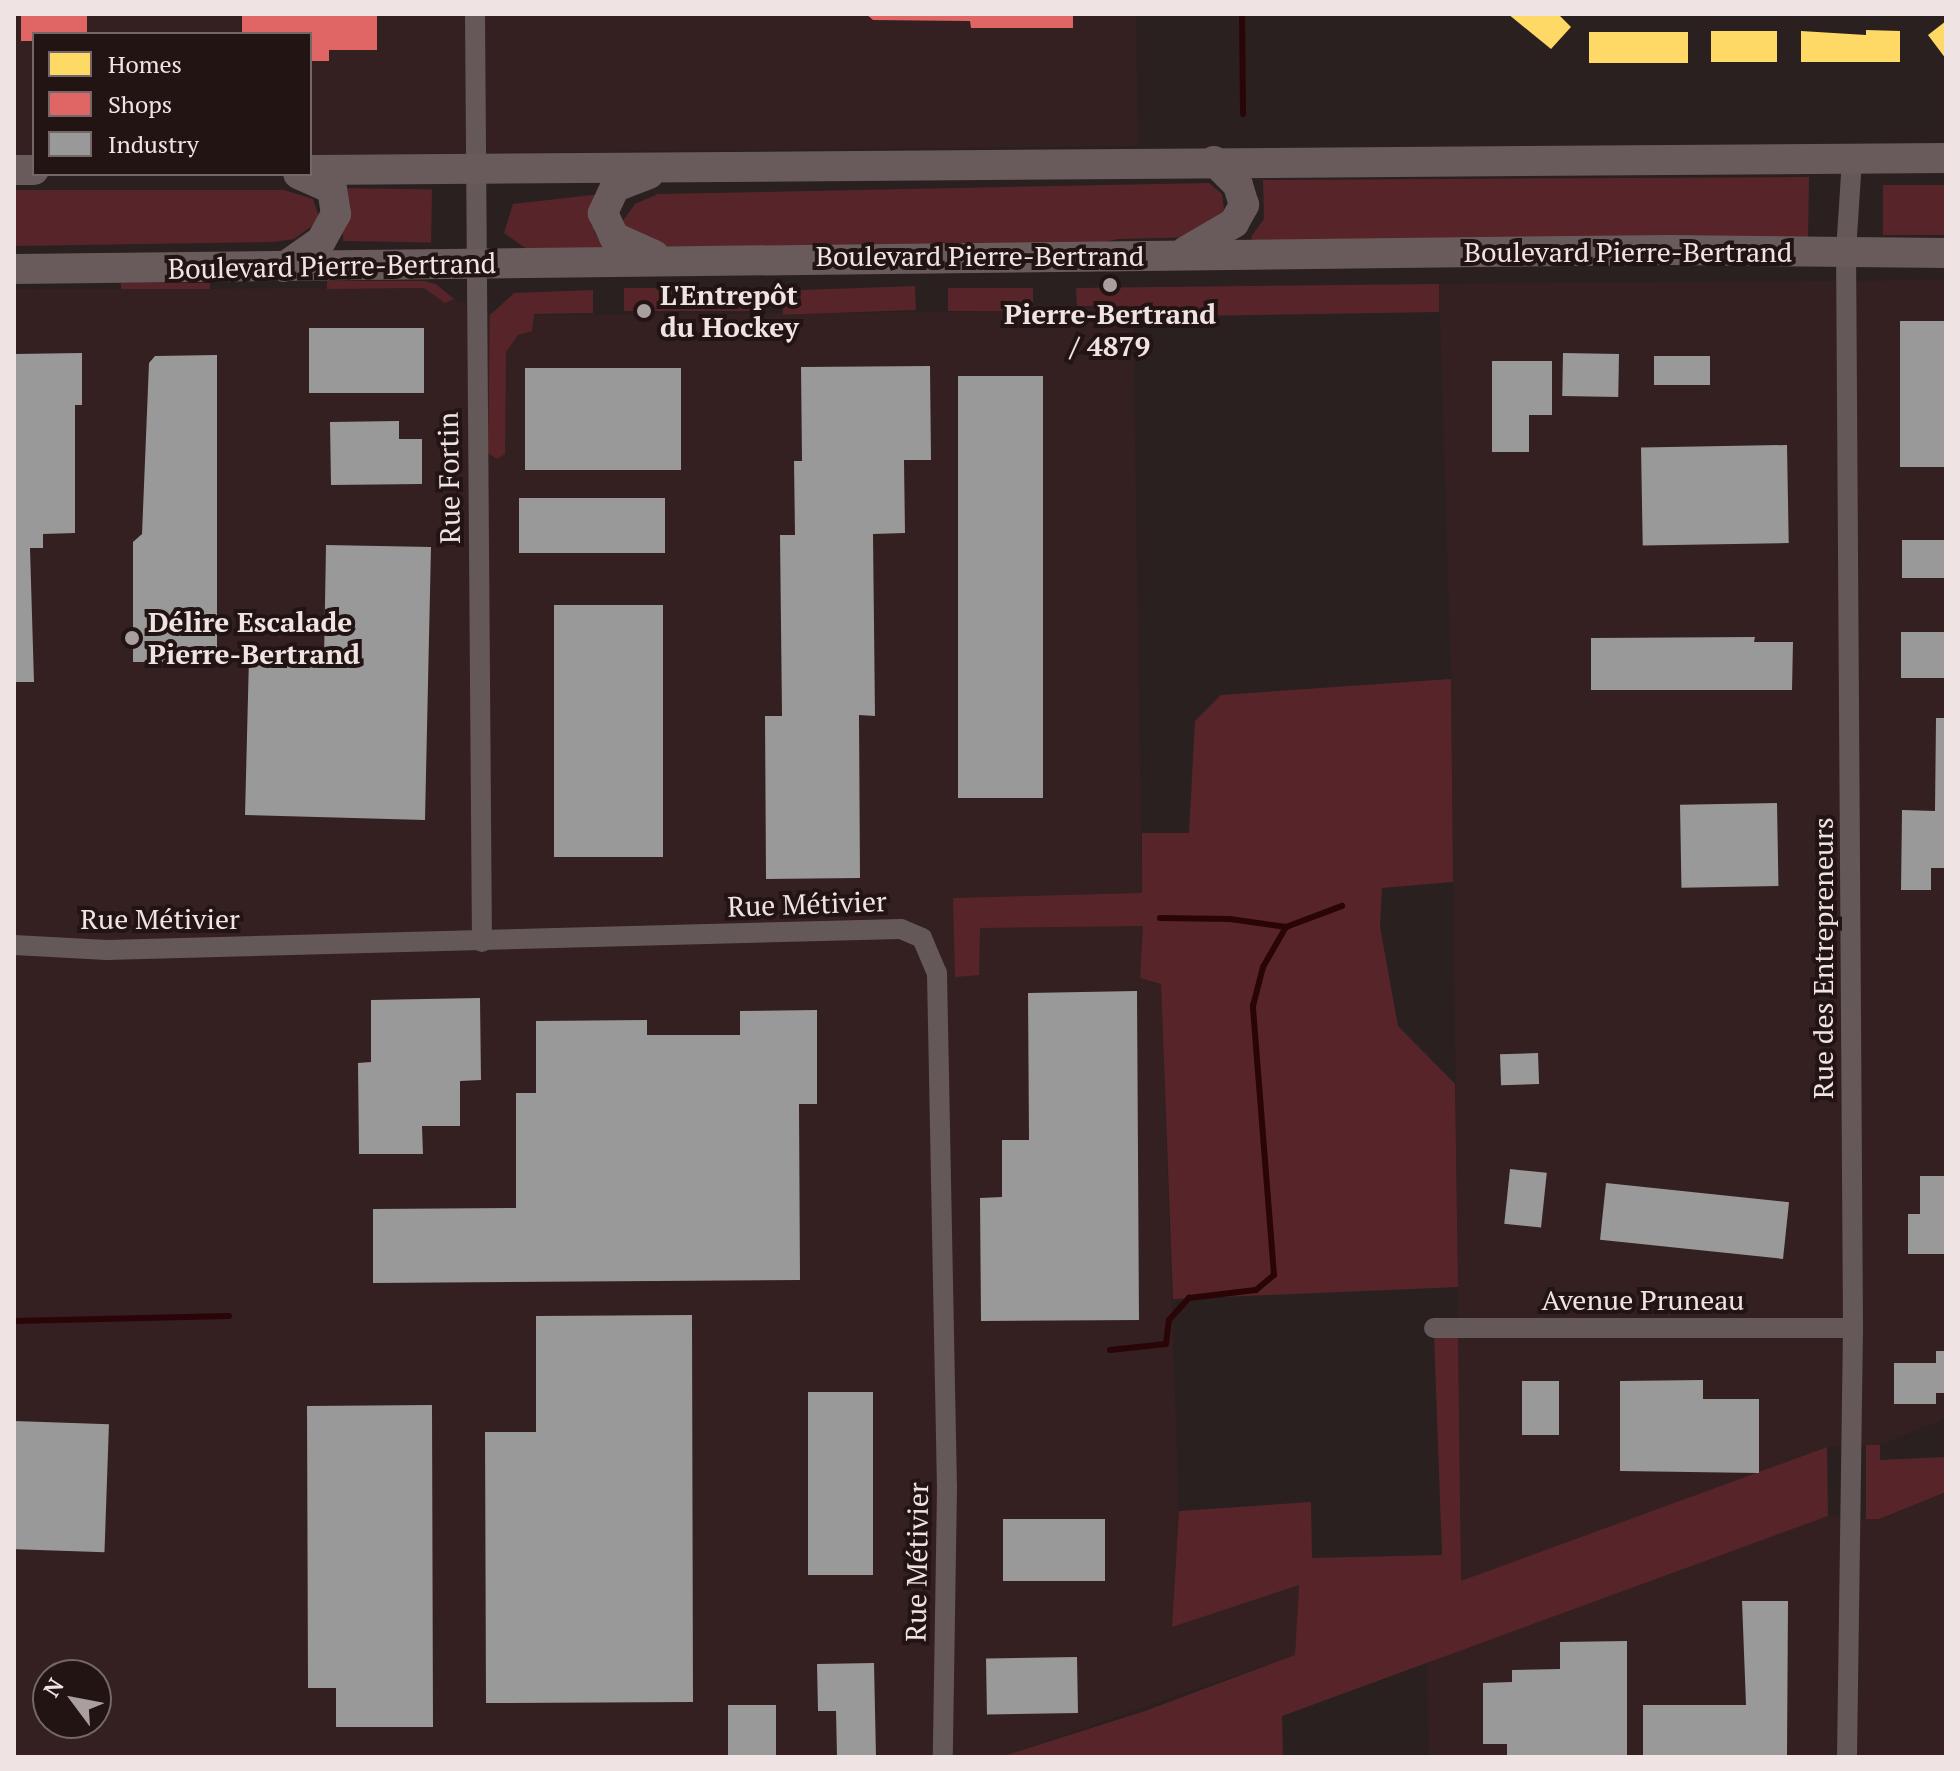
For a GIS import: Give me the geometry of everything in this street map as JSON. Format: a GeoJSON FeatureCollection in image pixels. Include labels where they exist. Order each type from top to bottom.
{"type":"FeatureCollection","features":[{"type":"Feature","properties":{"kind":"main road"},"geometry":{"type":"LineString","coordinates":[[312,170],[662,170],[1214,161],[1946,158]]}},
{"type":"Feature","properties":{"kind":"main road"},"geometry":{"type":"LineString","coordinates":[[1181,254],[1234,223],[1244,205],[1238,185],[1214,161]]}},
{"type":"Feature","properties":{"kind":"main road"},"geometry":{"type":"LineString","coordinates":[[662,170],[615,187],[603,213],[614,237],[666,258]]}},
{"type":"Feature","properties":{"kind":"main road"},"geometry":{"type":"LineString","coordinates":[[284,267],[321,241],[336,214],[333,190],[302,176]]}},
{"type":"Feature","properties":{"kind":"main road","name":"Boulevard Pierre-Bertrand"},"geometry":{"type":"LineString","coordinates":[[14,269],[474,265],[666,258],[1946,253]]}},
{"type":"Feature","properties":{"kind":"street","name":"Rue Fortin"},"geometry":{"type":"LineString","coordinates":[[475,14],[474,265],[482,942]]}},
{"type":"Feature","properties":{"kind":"street","name":"Rue des Entrepreneurs"},"geometry":{"type":"LineString","coordinates":[[1847,1757],[1853,1328],[1846,252],[1852,159]]}},
{"type":"Feature","properties":{"kind":"street","name":"Rue Métivier"},"geometry":{"type":"LineString","coordinates":[[14,945],[107,950],[901,929],[922,938],[933,954],[947,1488],[943,1757]]}},
{"type":"Feature","properties":{"kind":"street","name":"Avenue Pruneau"},"geometry":{"type":"LineString","coordinates":[[1434,1328],[1853,1328]]}},
{"type":"Feature","properties":{"kind":"shaded area"},"geometry":{"type":"Polygon","coordinates":[[[14,14],[1136,14],[1138,146],[312,155],[312,32],[32,32],[32,157],[14,157],[14,14]]]}},
{"type":"Feature","properties":{"kind":"shaded area"},"geometry":{"type":"Polygon","coordinates":[[[1809,177],[1808,239],[1253,241],[1251,237],[1264,219],[1263,180],[1809,177]]]}},
{"type":"Feature","properties":{"kind":"shaded area"},"geometry":{"type":"Polygon","coordinates":[[[1209,183],[1222,194],[1224,209],[1218,226],[1203,237],[1118,239],[1086,246],[655,246],[620,225],[635,204],[658,194],[1209,183]]]}},
{"type":"Feature","properties":{"kind":"shaded area"},"geometry":{"type":"Polygon","coordinates":[[[1883,185],[1946,185],[1946,235],[1883,235],[1883,185]]]}},
{"type":"Feature","properties":{"kind":"shaded area"},"geometry":{"type":"Polygon","coordinates":[[[344,188],[432,190],[431,243],[343,241],[344,188]]]}},
{"type":"Feature","properties":{"kind":"shaded area"},"geometry":{"type":"Polygon","coordinates":[[[14,190],[284,190],[313,199],[320,220],[294,239],[274,242],[14,246],[14,190]]]}},
{"type":"Feature","properties":{"kind":"shaded area"},"geometry":{"type":"Polygon","coordinates":[[[610,193],[596,215],[594,232],[605,249],[528,250],[504,233],[513,204],[610,193]]]}},
{"type":"Feature","properties":{"kind":"shaded area"},"geometry":{"type":"Polygon","coordinates":[[[1946,280],[1946,1418],[1880,1445],[1826,1447],[1461,1582],[1451,679],[1439,284],[1946,280]]]}},
{"type":"Feature","properties":{"kind":"shaded area"},"geometry":{"type":"Polygon","coordinates":[[[327,281],[424,281],[436,284],[454,299],[445,303],[424,288],[327,289],[327,281]]]}},
{"type":"Feature","properties":{"kind":"shaded area"},"geometry":{"type":"Polygon","coordinates":[[[121,283],[210,283],[210,289],[121,289],[121,283]]]}},
{"type":"Feature","properties":{"kind":"shaded area"},"geometry":{"type":"Polygon","coordinates":[[[1439,284],[1439,312],[1133,317],[1133,306],[1077,306],[1076,288],[1439,284]]]}},
{"type":"Feature","properties":{"kind":"shaded area"},"geometry":{"type":"Polygon","coordinates":[[[915,286],[916,310],[783,315],[782,291],[915,286]]]}},
{"type":"Feature","properties":{"kind":"shaded area"},"geometry":{"type":"Polygon","coordinates":[[[424,288],[445,303],[454,299],[490,315],[948,312],[1133,306],[1142,893],[954,898],[979,928],[1143,925],[1140,977],[1161,984],[1179,1511],[1172,1627],[1299,1585],[1295,1655],[1000,1757],[14,1757],[14,289],[424,288]]]}},
{"type":"Feature","properties":{"kind":"shaded area"},"geometry":{"type":"Polygon","coordinates":[[[624,288],[754,288],[754,311],[624,311],[624,288]]]}},
{"type":"Feature","properties":{"kind":"shaded area"},"geometry":{"type":"Polygon","coordinates":[[[948,288],[1033,288],[1033,311],[948,311],[948,288]]]}},
{"type":"Feature","properties":{"kind":"shaded area"},"geometry":{"type":"Polygon","coordinates":[[[593,290],[593,313],[534,314],[532,331],[518,335],[506,352],[505,454],[497,459],[488,453],[490,315],[514,293],[593,290]]]}},
{"type":"Feature","properties":{"kind":"shaded area"},"geometry":{"type":"Polygon","coordinates":[[[1451,679],[1453,882],[1382,888],[1380,927],[1398,1026],[1455,1084],[1458,1287],[1173,1299],[1161,984],[1140,978],[1143,926],[980,928],[979,975],[955,977],[953,898],[1142,893],[1142,833],[1189,833],[1195,721],[1221,695],[1451,679]]]}},
{"type":"Feature","properties":{"kind":"shaded area"},"geometry":{"type":"Polygon","coordinates":[[[1458,1333],[1461,1581],[1827,1447],[1828,1516],[1282,1716],[1283,1757],[1000,1757],[1145,1711],[1295,1655],[1299,1585],[1172,1627],[1179,1511],[1311,1502],[1312,1558],[1442,1555],[1434,1334],[1458,1333]]]}},
{"type":"Feature","properties":{"kind":"shaded area"},"geometry":{"type":"Polygon","coordinates":[[[1866,1445],[1880,1445],[1880,1460],[1946,1457],[1946,1492],[1879,1519],[1866,1519],[1866,1445]]]}},
{"type":"Feature","properties":{"kind":"shaded area"},"geometry":{"type":"Polygon","coordinates":[[[1946,1492],[1946,1757],[1429,1757],[1427,1660],[1828,1516],[1879,1519],[1946,1492]]]}},
{"type":"Feature","properties":{"kind":"building: Homes"},"geometry":{"type":"Polygon","coordinates":[[[1508,14],[1558,14],[1571,27],[1551,49],[1508,14]]]}},
{"type":"Feature","properties":{"kind":"building: Homes"},"geometry":{"type":"Polygon","coordinates":[[[1946,21],[1946,59],[1928,35],[1946,21]]]}},
{"type":"Feature","properties":{"kind":"building: Homes"},"geometry":{"type":"Polygon","coordinates":[[[1866,30],[1900,31],[1900,62],[1801,62],[1801,31],[1866,35],[1866,30]]]}},
{"type":"Feature","properties":{"kind":"building: Homes"},"geometry":{"type":"Polygon","coordinates":[[[1711,31],[1777,31],[1777,62],[1711,62],[1711,31]]]}},
{"type":"Feature","properties":{"kind":"building: Homes"},"geometry":{"type":"Polygon","coordinates":[[[1589,32],[1688,32],[1688,63],[1589,63],[1589,32]]]}},
{"type":"Feature","properties":{"kind":"building: Shops"},"geometry":{"type":"Polygon","coordinates":[[[21,14],[87,14],[87,32],[32,32],[32,41],[21,41],[21,14]]]}},
{"type":"Feature","properties":{"kind":"building: Shops"},"geometry":{"type":"Polygon","coordinates":[[[242,14],[377,14],[377,50],[329,50],[329,61],[312,61],[312,32],[242,32],[242,14]]]}},
{"type":"Feature","properties":{"kind":"building: Shops"},"geometry":{"type":"Polygon","coordinates":[[[866,14],[1073,14],[1073,28],[971,28],[970,21],[873,20],[866,14]]]}},
{"type":"Feature","properties":{"kind":"building: Industry"},"geometry":{"type":"Polygon","coordinates":[[[1900,321],[1946,321],[1946,467],[1900,467],[1900,321]]]}},
{"type":"Feature","properties":{"kind":"building: Industry"},"geometry":{"type":"Polygon","coordinates":[[[309,328],[424,328],[424,393],[309,393],[309,328]]]}},
{"type":"Feature","properties":{"kind":"building: Industry"},"geometry":{"type":"Polygon","coordinates":[[[82,353],[82,405],[75,405],[75,533],[43,534],[43,548],[30,548],[34,682],[14,682],[14,354],[82,353]]]}},
{"type":"Feature","properties":{"kind":"building: Industry"},"geometry":{"type":"Polygon","coordinates":[[[1563,353],[1619,354],[1618,397],[1562,396],[1563,353]]]}},
{"type":"Feature","properties":{"kind":"building: Industry"},"geometry":{"type":"Polygon","coordinates":[[[217,355],[217,662],[133,662],[133,542],[142,534],[149,363],[155,356],[217,355]]]}},
{"type":"Feature","properties":{"kind":"building: Industry"},"geometry":{"type":"Polygon","coordinates":[[[1654,356],[1710,356],[1710,385],[1654,385],[1654,356]]]}},
{"type":"Feature","properties":{"kind":"building: Industry"},"geometry":{"type":"Polygon","coordinates":[[[1492,361],[1552,361],[1552,415],[1529,415],[1529,452],[1492,452],[1492,361]]]}},
{"type":"Feature","properties":{"kind":"building: Industry"},"geometry":{"type":"Polygon","coordinates":[[[930,366],[931,460],[904,460],[905,533],[873,534],[875,716],[859,715],[860,878],[766,879],[765,716],[782,716],[780,535],[795,535],[794,461],[802,461],[801,367],[930,366]]]}},
{"type":"Feature","properties":{"kind":"building: Industry"},"geometry":{"type":"Polygon","coordinates":[[[525,368],[681,368],[681,470],[525,470],[525,368]]]}},
{"type":"Feature","properties":{"kind":"building: Industry"},"geometry":{"type":"Polygon","coordinates":[[[958,376],[1043,376],[1043,798],[958,798],[958,376]]]}},
{"type":"Feature","properties":{"kind":"building: Industry"},"geometry":{"type":"Polygon","coordinates":[[[399,421],[399,439],[422,439],[422,484],[331,485],[330,422],[399,421]]]}},
{"type":"Feature","properties":{"kind":"building: Industry"},"geometry":{"type":"Polygon","coordinates":[[[1787,445],[1789,543],[1643,546],[1641,448],[1787,445]]]}},
{"type":"Feature","properties":{"kind":"building: Industry"},"geometry":{"type":"Polygon","coordinates":[[[519,498],[665,498],[665,553],[519,553],[519,498]]]}},
{"type":"Feature","properties":{"kind":"building: Industry"},"geometry":{"type":"Polygon","coordinates":[[[1902,540],[1946,540],[1946,578],[1902,578],[1902,540]]]}},
{"type":"Feature","properties":{"kind":"building: Industry"},"geometry":{"type":"Polygon","coordinates":[[[326,545],[431,547],[425,820],[245,815],[249,657],[324,660],[326,545]]]}},
{"type":"Feature","properties":{"kind":"building: Industry"},"geometry":{"type":"Polygon","coordinates":[[[554,605],[663,605],[663,857],[554,857],[554,605]]]}},
{"type":"Feature","properties":{"kind":"building: Industry"},"geometry":{"type":"Polygon","coordinates":[[[1901,632],[1946,632],[1946,678],[1901,678],[1901,632]]]}},
{"type":"Feature","properties":{"kind":"building: Industry"},"geometry":{"type":"Polygon","coordinates":[[[1755,637],[1754,642],[1793,642],[1792,690],[1591,690],[1591,638],[1755,637]]]}},
{"type":"Feature","properties":{"kind":"building: Industry"},"geometry":{"type":"Polygon","coordinates":[[[1936,718],[1946,718],[1946,868],[1931,868],[1931,890],[1901,890],[1902,810],[1935,811],[1936,718]]]}},
{"type":"Feature","properties":{"kind":"building: Industry"},"geometry":{"type":"Polygon","coordinates":[[[1777,803],[1778,886],[1681,888],[1680,805],[1777,803]]]}},
{"type":"Feature","properties":{"kind":"building: Industry"},"geometry":{"type":"Polygon","coordinates":[[[1137,991],[1139,1320],[981,1321],[980,1198],[1002,1197],[1002,1140],[1029,1140],[1028,993],[1137,991]]]}},
{"type":"Feature","properties":{"kind":"building: Industry"},"geometry":{"type":"Polygon","coordinates":[[[480,998],[481,1080],[460,1081],[460,1126],[422,1126],[423,1154],[359,1154],[358,1063],[371,1062],[371,1000],[480,998]]]}},
{"type":"Feature","properties":{"kind":"building: Industry"},"geometry":{"type":"Polygon","coordinates":[[[817,1010],[817,1104],[799,1104],[800,1280],[373,1283],[373,1209],[516,1208],[516,1093],[536,1093],[536,1021],[647,1020],[647,1035],[740,1035],[740,1011],[817,1010]]]}},
{"type":"Feature","properties":{"kind":"building: Industry"},"geometry":{"type":"Polygon","coordinates":[[[1538,1053],[1539,1084],[1501,1085],[1500,1054],[1538,1053]]]}},
{"type":"Feature","properties":{"kind":"building: Industry"},"geometry":{"type":"Polygon","coordinates":[[[1510,1169],[1547,1173],[1541,1228],[1504,1224],[1510,1169]]]}},
{"type":"Feature","properties":{"kind":"building: Industry"},"geometry":{"type":"Polygon","coordinates":[[[1920,1176],[1946,1176],[1946,1254],[1908,1254],[1908,1214],[1920,1214],[1920,1176]]]}},
{"type":"Feature","properties":{"kind":"building: Industry"},"geometry":{"type":"Polygon","coordinates":[[[1606,1183],[1789,1202],[1783,1259],[1600,1240],[1606,1183]]]}},
{"type":"Feature","properties":{"kind":"building: Industry"},"geometry":{"type":"Polygon","coordinates":[[[692,1315],[693,1702],[486,1703],[485,1432],[536,1432],[536,1316],[692,1315]]]}},
{"type":"Feature","properties":{"kind":"building: Industry"},"geometry":{"type":"Polygon","coordinates":[[[1936,1351],[1946,1351],[1946,1393],[1936,1393],[1936,1404],[1894,1404],[1894,1363],[1936,1363],[1936,1351]]]}},
{"type":"Feature","properties":{"kind":"building: Industry"},"geometry":{"type":"Polygon","coordinates":[[[1703,1380],[1703,1399],[1759,1399],[1759,1473],[1620,1471],[1620,1381],[1703,1380]]]}},
{"type":"Feature","properties":{"kind":"building: Industry"},"geometry":{"type":"Polygon","coordinates":[[[1522,1381],[1559,1381],[1559,1435],[1522,1435],[1522,1381]]]}},
{"type":"Feature","properties":{"kind":"building: Industry"},"geometry":{"type":"Polygon","coordinates":[[[808,1392],[873,1392],[873,1575],[808,1575],[808,1392]]]}},
{"type":"Feature","properties":{"kind":"building: Industry"},"geometry":{"type":"Polygon","coordinates":[[[432,1405],[433,1727],[336,1727],[336,1688],[308,1688],[307,1406],[432,1405]]]}},
{"type":"Feature","properties":{"kind":"building: Industry"},"geometry":{"type":"Polygon","coordinates":[[[14,1421],[109,1424],[104,1552],[14,1549],[14,1421]]]}},
{"type":"Feature","properties":{"kind":"building: Industry"},"geometry":{"type":"Polygon","coordinates":[[[1003,1519],[1105,1519],[1105,1581],[1003,1581],[1003,1519]]]}},
{"type":"Feature","properties":{"kind":"building: Industry"},"geometry":{"type":"Polygon","coordinates":[[[1742,1601],[1788,1601],[1787,1757],[1643,1757],[1643,1705],[1746,1705],[1742,1601]]]}},
{"type":"Feature","properties":{"kind":"building: Industry"},"geometry":{"type":"Polygon","coordinates":[[[1627,1641],[1627,1757],[1507,1757],[1507,1744],[1483,1744],[1483,1683],[1512,1682],[1512,1670],[1560,1669],[1560,1642],[1627,1641]]]}},
{"type":"Feature","properties":{"kind":"building: Industry"},"geometry":{"type":"Polygon","coordinates":[[[1077,1657],[1078,1713],[987,1715],[986,1659],[1077,1657]]]}},
{"type":"Feature","properties":{"kind":"building: Industry"},"geometry":{"type":"Polygon","coordinates":[[[874,1663],[876,1757],[837,1757],[836,1711],[818,1711],[817,1664],[874,1663]]]}},
{"type":"Feature","properties":{"kind":"building: Industry"},"geometry":{"type":"Polygon","coordinates":[[[728,1705],[776,1705],[776,1757],[728,1757],[728,1705]]]}},
{"type":"Feature","properties":{"kind":"waterway"},"geometry":{"type":"LineString","coordinates":[[1242,14],[1243,114]]}},
{"type":"Feature","properties":{"kind":"waterway"},"geometry":{"type":"LineString","coordinates":[[1110,1350],[1166,1344],[1169,1320],[1189,1298],[1256,1290],[1274,1275],[1253,1006],[1263,967],[1286,927],[1342,906]]}},
{"type":"Feature","properties":{"kind":"waterway"},"geometry":{"type":"LineString","coordinates":[[1160,918],[1230,919],[1286,927]]}},
{"type":"Feature","properties":{"kind":"waterway"},"geometry":{"type":"LineString","coordinates":[[14,1321],[229,1316]]}},
{"type":"Feature","properties":{"kind":"place","name":"Pierre-Bertrand / 4879"},"geometry":{"type":"Point","coordinates":[1110,285]}},
{"type":"Feature","properties":{"kind":"place","name":"L'Entrepôt du Hockey"},"geometry":{"type":"Point","coordinates":[644,311]}},
{"type":"Feature","properties":{"kind":"place","name":"Délire Escalade Pierre-Bertrand"},"geometry":{"type":"Point","coordinates":[132,638]}}]}
